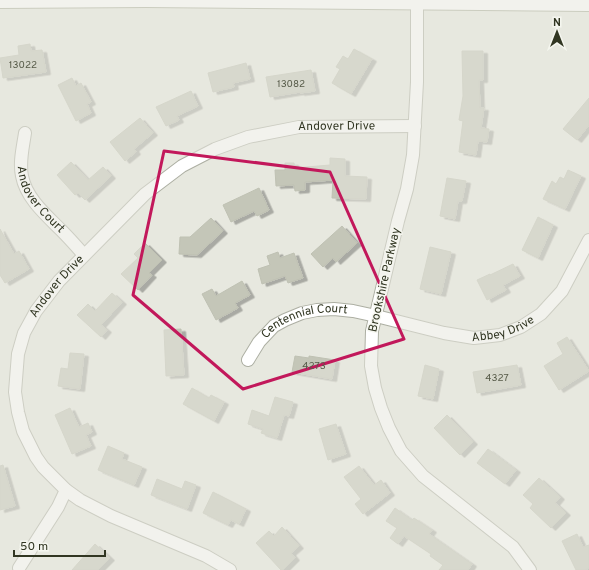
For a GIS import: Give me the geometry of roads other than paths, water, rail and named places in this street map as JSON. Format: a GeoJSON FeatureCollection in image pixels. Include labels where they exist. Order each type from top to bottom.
{"type":"FeatureCollection","features":[{"type":"Feature","properties":{"kind":"street"},"geometry":{"type":"LineString","coordinates":[[0,2],[417,2],[589,5]]}},
{"type":"Feature","properties":{"kind":"street","name":"Brookshire Parkway"},"geometry":{"type":"LineString","coordinates":[[417,2],[417,82],[413,155],[407,189],[372,331],[371,366],[375,388],[389,428],[401,450],[423,476],[512,547],[530,570]]}},
{"type":"Feature","properties":{"kind":"street","name":"Andover Drive"},"geometry":{"type":"LineString","coordinates":[[230,570],[206,556],[111,516],[80,500],[66,490],[43,467],[29,444],[24,431],[18,412],[15,392],[18,354],[24,333],[36,310],[59,281],[145,194],[182,166],[215,149],[248,137],[299,127],[415,126]]}},
{"type":"Feature","properties":{"kind":"street","name":"Andover Court"},"geometry":{"type":"LineString","coordinates":[[25,133],[21,164],[22,177],[27,191],[36,204],[84,255]]}},
{"type":"Feature","properties":{"kind":"street","name":"Abbey Drive"},"geometry":{"type":"LineString","coordinates":[[376,316],[459,336],[474,338],[500,335],[521,327],[541,314],[562,291],[589,240]]}},
{"type":"Feature","properties":{"kind":"street","name":"Centennial Court"},"geometry":{"type":"LineString","coordinates":[[248,360],[259,342],[274,326],[302,313],[334,309],[376,316]]}},
{"type":"Feature","properties":{"kind":"street"},"geometry":{"type":"LineString","coordinates":[[19,568],[58,507],[66,490]]}}]}
